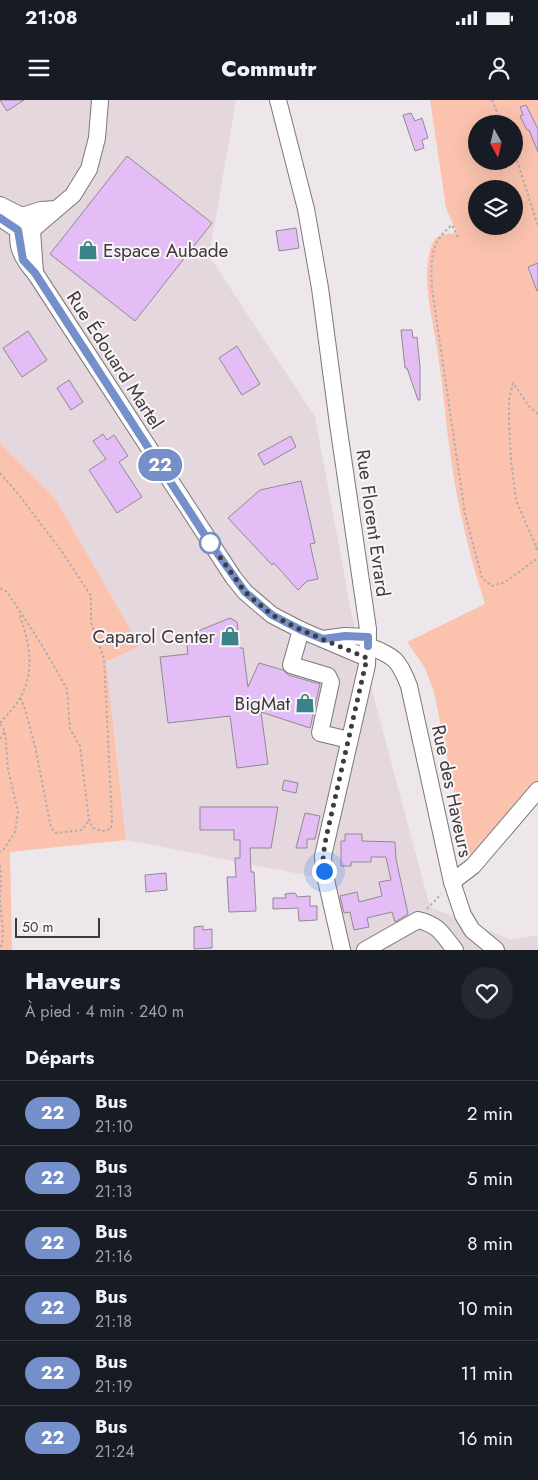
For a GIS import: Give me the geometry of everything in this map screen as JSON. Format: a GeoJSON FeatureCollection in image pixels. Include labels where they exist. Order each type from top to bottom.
{"type":"FeatureCollection","features":[{"type":"Feature","properties":{"kind":"street"},"geometry":{"type":"LineString","coordinates":[[24,225],[41,210],[56,209],[73,195],[89,169],[97,138],[100,100]]}},
{"type":"Feature","properties":{"kind":"street","name":"Rue Florent Evrard"},"geometry":{"type":"LineString","coordinates":[[278,100],[306,209],[320,288],[368,647],[323,856],[324,871],[342,950]]}},
{"type":"Feature","properties":{"kind":"street"},"geometry":{"type":"LineString","coordinates":[[0,205],[24,225]]}},
{"type":"Feature","properties":{"kind":"street"},"geometry":{"type":"LineString","coordinates":[[0,218],[24,225]]}},
{"type":"Feature","properties":{"kind":"street","name":"Rue Édouard Martel"},"geometry":{"type":"LineString","coordinates":[[24,225],[35,273],[233,577],[245,592],[272,615],[349,652],[368,647]]}},
{"type":"Feature","properties":{"kind":"street"},"geometry":{"type":"LineString","coordinates":[[301,630],[291,665],[328,676],[331,682],[320,733],[349,740]]}},
{"type":"Feature","properties":{"kind":"street","name":"Rue des Haveurs"},"geometry":{"type":"LineString","coordinates":[[368,647],[388,653],[401,666],[409,686],[452,882],[463,915],[472,930],[496,950]]}},
{"type":"Feature","properties":{"kind":"street"},"geometry":{"type":"LineString","coordinates":[[452,882],[473,866],[538,790]]}},
{"type":"Feature","properties":{"kind":"street"},"geometry":{"type":"LineString","coordinates":[[365,950],[418,920],[430,923],[440,931],[455,950]]}},
{"type":"Feature","properties":{"kind":"path"},"geometry":{"type":"LineString","coordinates":[[492,100],[498,115]]}},
{"type":"Feature","properties":{"kind":"path"},"geometry":{"type":"LineString","coordinates":[[520,170],[538,226]]}},
{"type":"Feature","properties":{"kind":"path"},"geometry":{"type":"LineString","coordinates":[[458,237],[452,225],[441,234],[434,247],[431,270],[432,289],[465,514],[482,578],[492,586],[506,582],[538,558]]}},
{"type":"Feature","properties":{"kind":"path"},"geometry":{"type":"LineString","coordinates":[[537,550],[516,500],[509,420],[509,400],[512,383],[529,406],[538,414]]}},
{"type":"Feature","properties":{"kind":"path"},"geometry":{"type":"LineString","coordinates":[[0,473],[63,553],[91,596],[91,622],[104,660],[112,818],[110,829],[102,831],[93,828],[89,820],[80,746],[70,729],[67,688],[7,592],[0,588]]}},
{"type":"Feature","properties":{"kind":"path"},"geometry":{"type":"LineString","coordinates":[[537,550],[538,543]]}},
{"type":"Feature","properties":{"kind":"path"},"geometry":{"type":"LineString","coordinates":[[0,852],[15,832],[18,812],[8,769],[5,731],[0,724],[20,698],[30,666],[28,640],[19,611]]}},
{"type":"Feature","properties":{"kind":"path"},"geometry":{"type":"LineString","coordinates":[[20,698],[35,746],[51,828],[56,833],[82,830],[89,820]]}},
{"type":"Feature","properties":{"kind":"path"},"geometry":{"type":"LineString","coordinates":[[0,739],[5,731]]}},
{"type":"Feature","properties":{"kind":"path"},"geometry":{"type":"LineString","coordinates":[[0,865],[2,878],[0,898],[2,930],[0,950]]}},
{"type":"Feature","properties":{"kind":"path"},"geometry":{"type":"LineString","coordinates":[[418,920],[452,882]]}},
{"type":"Feature","properties":{"kind":"shaded area"},"geometry":{"type":"Polygon","coordinates":[[[0,100],[236,100],[209,256],[315,417],[352,616],[430,907],[512,940],[538,935],[538,950],[346,950],[331,880],[126,840],[106,662],[140,646],[55,498],[0,443],[0,100]]]}},
{"type":"Feature","properties":{"kind":"shaded area"},"geometry":{"type":"Polygon","coordinates":[[[430,100],[538,100],[538,784],[469,865],[434,692],[425,668],[407,642],[485,604],[469,550],[457,496],[427,287],[428,258],[434,241],[439,236],[457,233],[446,208],[430,100]]]}},
{"type":"Feature","properties":{"kind":"shaded area"},"geometry":{"type":"Polygon","coordinates":[[[0,443],[55,498],[140,646],[106,662],[126,840],[10,852],[12,950],[0,950],[0,443]]]}},
{"type":"Feature","properties":{"kind":"building"},"geometry":{"type":"Polygon","coordinates":[[[0,100],[24,100],[7,111],[0,100]]]}},
{"type":"Feature","properties":{"kind":"building"},"geometry":{"type":"Polygon","coordinates":[[[526,105],[538,129],[538,152],[529,130],[527,130],[523,122],[520,107],[526,105]]]}},
{"type":"Feature","properties":{"kind":"building"},"geometry":{"type":"Polygon","coordinates":[[[411,113],[415,121],[422,118],[428,138],[422,140],[424,148],[415,151],[403,115],[411,113]]]}},
{"type":"Feature","properties":{"kind":"building"},"geometry":{"type":"Polygon","coordinates":[[[127,156],[212,223],[135,321],[50,254],[127,156]]]}},
{"type":"Feature","properties":{"kind":"building"},"geometry":{"type":"Polygon","coordinates":[[[296,228],[299,248],[279,251],[276,231],[296,228]]]}},
{"type":"Feature","properties":{"kind":"building"},"geometry":{"type":"Polygon","coordinates":[[[538,263],[538,291],[537,291],[528,267],[538,263]]]}},
{"type":"Feature","properties":{"kind":"building"},"geometry":{"type":"Polygon","coordinates":[[[401,330],[412,330],[413,338],[417,337],[420,367],[420,400],[418,400],[407,368],[405,368],[401,330]]]}},
{"type":"Feature","properties":{"kind":"building"},"geometry":{"type":"Polygon","coordinates":[[[28,331],[47,360],[22,377],[3,348],[28,331]]]}},
{"type":"Feature","properties":{"kind":"building"},"geometry":{"type":"Polygon","coordinates":[[[237,346],[260,384],[242,395],[219,358],[237,346]]]}},
{"type":"Feature","properties":{"kind":"building"},"geometry":{"type":"Polygon","coordinates":[[[69,380],[83,402],[71,410],[57,388],[69,380]]]}},
{"type":"Feature","properties":{"kind":"building"},"geometry":{"type":"Polygon","coordinates":[[[103,434],[107,440],[114,435],[128,456],[119,462],[142,497],[117,513],[89,470],[106,459],[93,441],[103,434]]]}},
{"type":"Feature","properties":{"kind":"building"},"geometry":{"type":"Polygon","coordinates":[[[291,436],[296,447],[264,465],[258,454],[291,436]]]}},
{"type":"Feature","properties":{"kind":"building"},"geometry":{"type":"Polygon","coordinates":[[[301,481],[315,543],[310,544],[318,579],[307,581],[298,590],[274,563],[272,565],[228,518],[260,490],[301,481]]]}},
{"type":"Feature","properties":{"kind":"building"},"geometry":{"type":"Polygon","coordinates":[[[230,618],[237,622],[240,648],[243,648],[248,687],[259,663],[283,670],[288,675],[320,684],[310,728],[261,712],[268,764],[237,768],[230,716],[168,723],[160,657],[188,654],[186,636],[230,618]]]}},
{"type":"Feature","properties":{"kind":"building"},"geometry":{"type":"Polygon","coordinates":[[[284,780],[298,783],[296,793],[282,790],[284,780]]]}},
{"type":"Feature","properties":{"kind":"building"},"geometry":{"type":"Polygon","coordinates":[[[200,807],[278,807],[271,848],[250,848],[251,872],[254,872],[256,911],[229,912],[227,877],[236,877],[235,858],[240,858],[240,840],[234,840],[234,830],[200,830],[200,807]]]}},
{"type":"Feature","properties":{"kind":"building"},"geometry":{"type":"Polygon","coordinates":[[[305,813],[320,816],[315,839],[307,839],[307,848],[296,848],[305,813]]]}},
{"type":"Feature","properties":{"kind":"building"},"geometry":{"type":"Polygon","coordinates":[[[345,834],[362,834],[362,841],[395,842],[396,859],[408,914],[395,922],[392,912],[367,918],[369,927],[354,930],[350,912],[344,913],[340,896],[357,892],[359,902],[382,896],[379,882],[391,880],[386,857],[371,857],[371,862],[351,862],[351,866],[341,866],[341,841],[345,841],[345,834]]]}},
{"type":"Feature","properties":{"kind":"building"},"geometry":{"type":"Polygon","coordinates":[[[166,873],[167,890],[146,892],[145,875],[166,873]]]}},
{"type":"Feature","properties":{"kind":"building"},"geometry":{"type":"Polygon","coordinates":[[[294,893],[297,897],[310,896],[310,906],[317,906],[317,920],[299,921],[298,908],[273,909],[273,898],[286,898],[285,894],[294,893]]]}},
{"type":"Feature","properties":{"kind":"building"},"geometry":{"type":"Polygon","coordinates":[[[203,926],[203,930],[212,929],[212,948],[194,949],[194,927],[203,926]]]}},
{"type":"Feature","properties":{"kind":"bus line","name":"22"},"geometry":{"type":"LineString","coordinates":[[0,218],[18,230],[23,260],[35,273],[210,543],[245,592],[272,615],[301,630],[323,639],[345,636],[368,637],[368,646]]}},
{"type":"Feature","properties":{"kind":"place","name":"Espace Aubade"},"geometry":{"type":"Point","coordinates":[88,250]}},
{"type":"Feature","properties":{"kind":"place","name":"Caparol Center"},"geometry":{"type":"Point","coordinates":[230,636]}},
{"type":"Feature","properties":{"kind":"place","name":"BigMat"},"geometry":{"type":"Point","coordinates":[305,703]}},
{"type":"Feature","properties":{"kind":"route"},"geometry":{"type":"LineString","coordinates":[[210,543],[245,592],[272,615],[349,652],[367,658],[326,838],[323,856],[324,871]]}}]}
